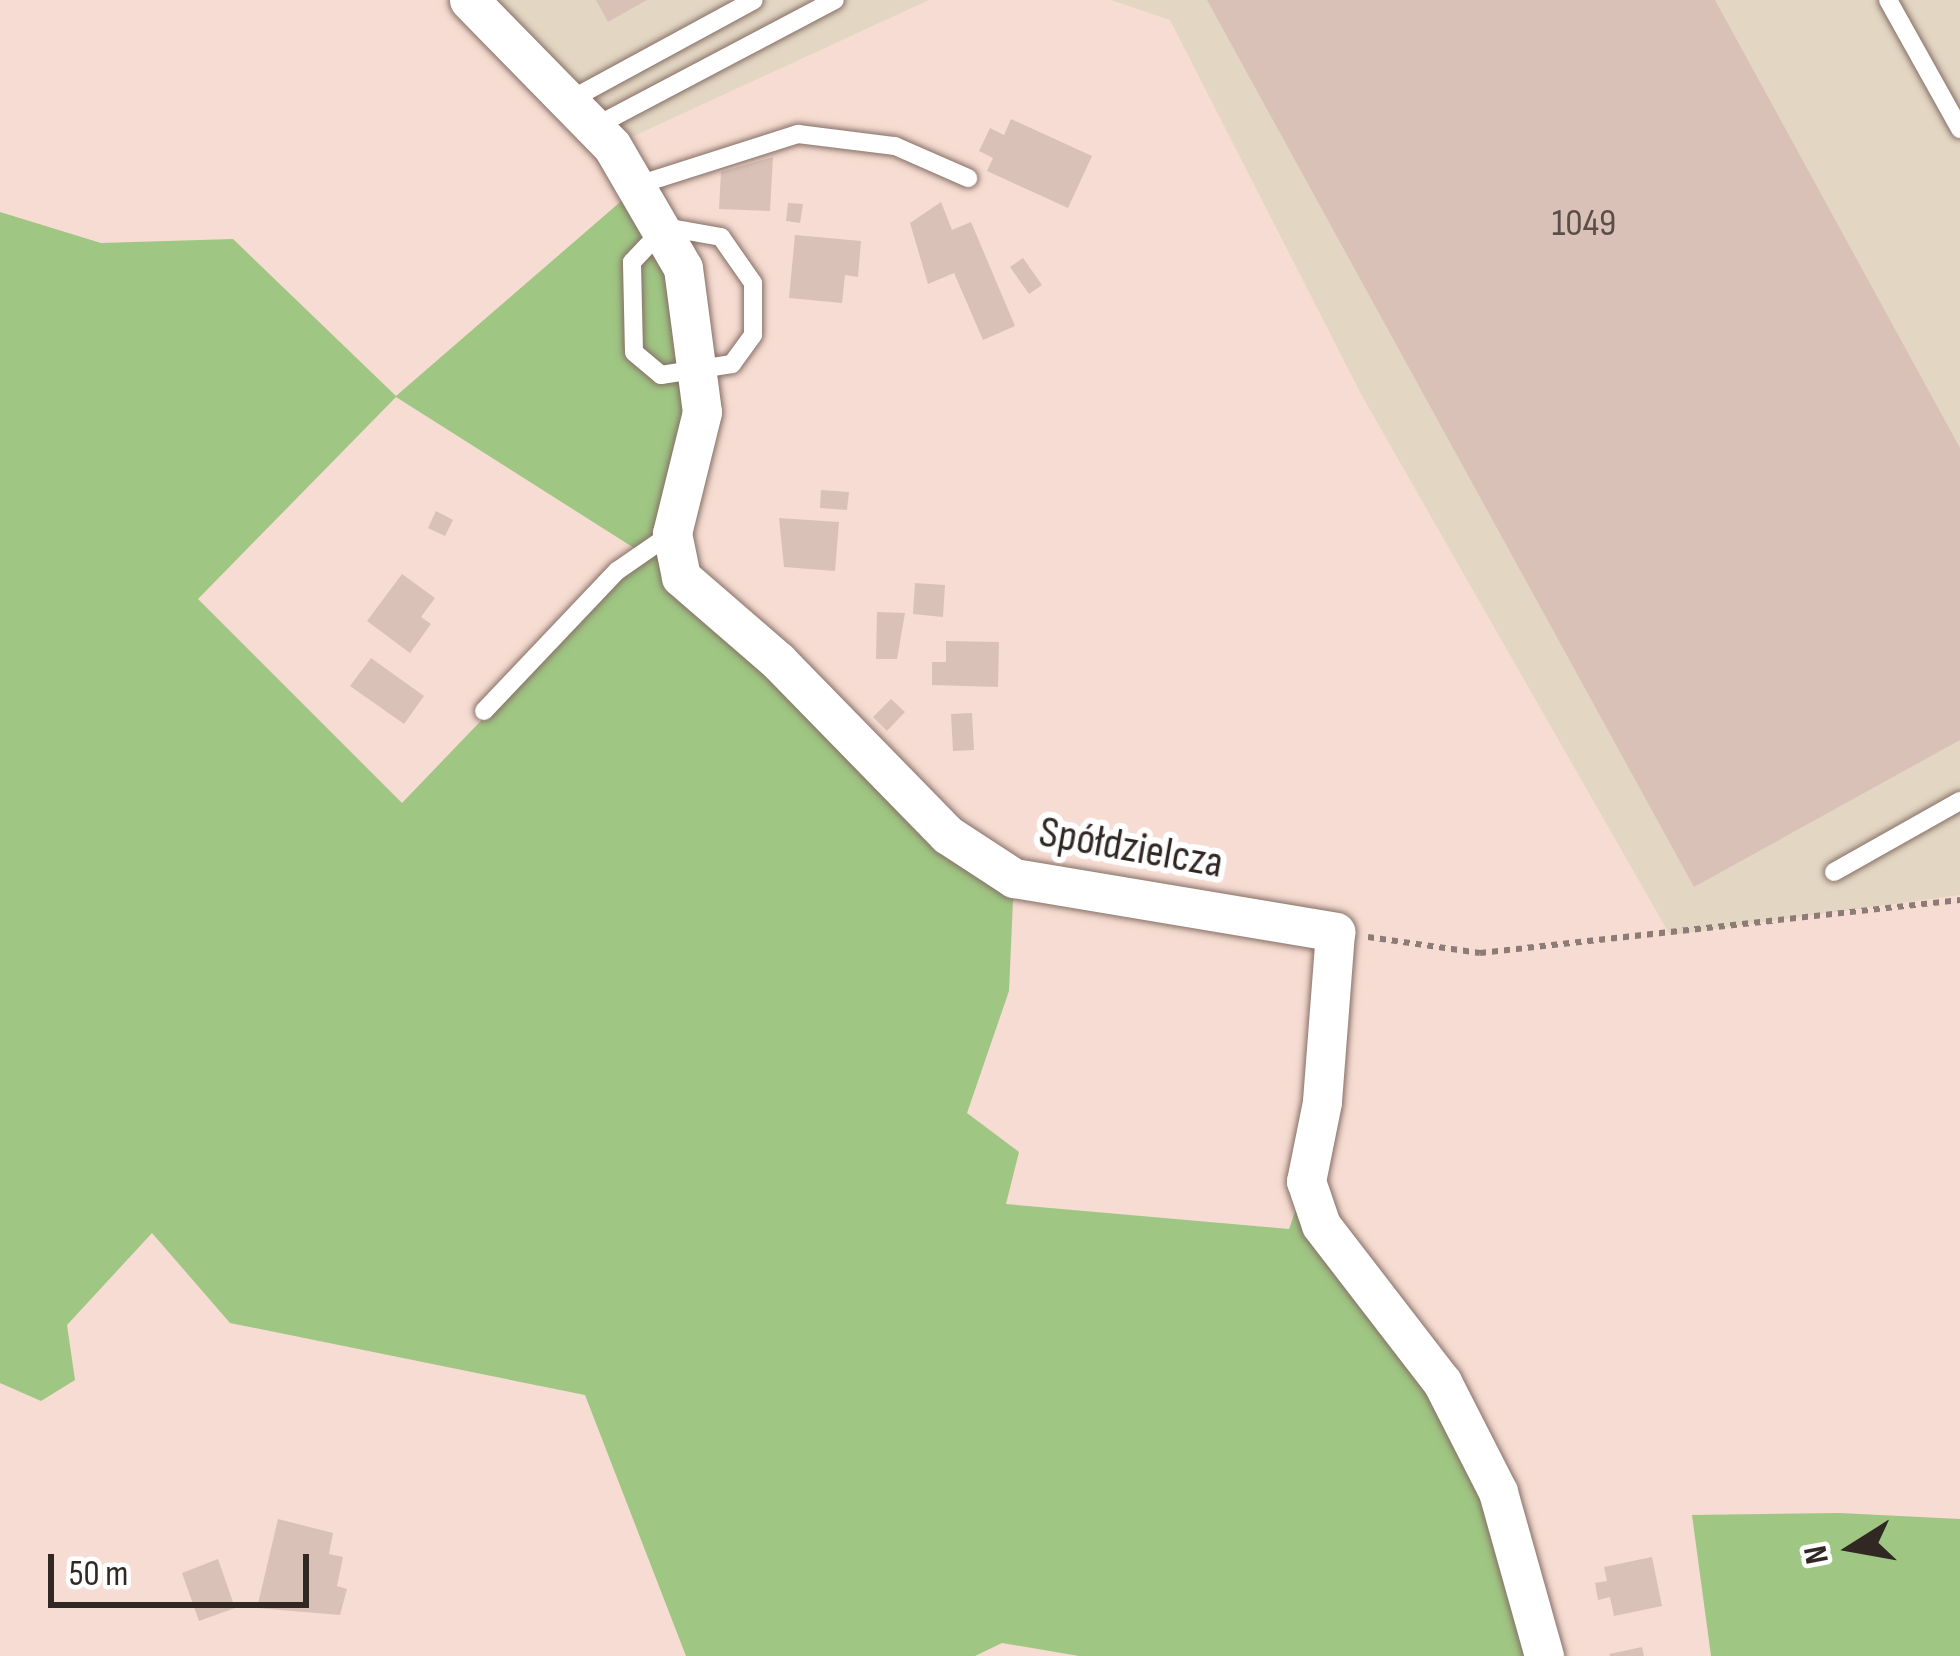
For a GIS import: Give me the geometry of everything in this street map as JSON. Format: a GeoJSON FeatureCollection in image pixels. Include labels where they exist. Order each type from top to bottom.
{"type":"FeatureCollection","features":[{"type":"Feature","properties":{"kind":"street"},"geometry":{"type":"LineString","coordinates":[[469,0],[583,113],[641,184],[683,268],[702,412],[672,533]]}},
{"type":"Feature","properties":{"kind":"street","name":"Spółdzielcza"},"geometry":{"type":"LineString","coordinates":[[672,533],[681,577],[778,661],[948,836],[1014,878],[1335,932]]}},
{"type":"Feature","properties":{"kind":"street"},"geometry":{"type":"LineString","coordinates":[[1335,932],[1322,1102],[1306,1181],[1321,1225],[1442,1382],[1498,1492],[1544,1656]]}},
{"type":"Feature","properties":{"kind":"lane"},"geometry":{"type":"LineString","coordinates":[[583,113],[754,0]]}},
{"type":"Feature","properties":{"kind":"lane"},"geometry":{"type":"LineString","coordinates":[[583,113],[836,0]]}},
{"type":"Feature","properties":{"kind":"lane"},"geometry":{"type":"LineString","coordinates":[[1888,0],[1960,129]]}},
{"type":"Feature","properties":{"kind":"lane"},"geometry":{"type":"LineString","coordinates":[[641,184],[798,134],[895,146],[968,178]]}},
{"type":"Feature","properties":{"kind":"lane"},"geometry":{"type":"LineString","coordinates":[[664,227],[721,237],[753,283],[753,335],[731,364],[662,375],[634,352],[632,262],[664,227]]}},
{"type":"Feature","properties":{"kind":"lane"},"geometry":{"type":"LineString","coordinates":[[484,711],[617,571],[672,533]]}},
{"type":"Feature","properties":{"kind":"lane"},"geometry":{"type":"LineString","coordinates":[[1834,872],[1960,801]]}},
{"type":"Feature","properties":{"kind":"path"},"geometry":{"type":"LineString","coordinates":[[1335,932],[1480,953],[1960,900]]}},
{"type":"Feature","properties":{"kind":"shaded area"},"geometry":{"type":"Polygon","coordinates":[[[469,0],[929,0],[612,146],[469,0]]]}},
{"type":"Feature","properties":{"kind":"shaded area"},"geometry":{"type":"Polygon","coordinates":[[[1111,0],[1960,0],[1960,895],[1670,935],[1361,394],[1170,20],[1111,0]]]}},
{"type":"Feature","properties":{"kind":"green space"},"geometry":{"type":"Polygon","coordinates":[[[641,184],[698,372],[681,576],[1014,878],[1009,991],[967,1113],[1019,1152],[1006,1204],[1289,1229],[1306,1181],[1442,1382],[1544,1656],[1079,1656],[1002,1643],[975,1656],[686,1656],[585,1395],[230,1323],[152,1233],[67,1325],[75,1380],[41,1401],[0,1383],[0,212],[101,243],[233,239],[396,396],[641,184]],[[396,397],[198,599],[402,803],[642,553],[396,397]]]}},
{"type":"Feature","properties":{"kind":"green space"},"geometry":{"type":"Polygon","coordinates":[[[1839,1513],[1960,1519],[1960,1656],[1711,1656],[1692,1515],[1839,1513]]]}},
{"type":"Feature","properties":{"kind":"building"},"geometry":{"type":"Polygon","coordinates":[[[596,0],[647,0],[608,22],[596,0]]]}},
{"type":"Feature","properties":{"kind":"building"},"geometry":{"type":"Polygon","coordinates":[[[1207,0],[1715,0],[1960,448],[1960,740],[1694,887],[1207,0]]]}},
{"type":"Feature","properties":{"kind":"building"},"geometry":{"type":"Polygon","coordinates":[[[1011,119],[1092,156],[1068,208],[987,171],[993,158],[979,151],[990,128],[1004,135],[1011,119]]]}},
{"type":"Feature","properties":{"kind":"building"},"geometry":{"type":"Polygon","coordinates":[[[773,157],[770,211],[719,209],[721,172],[773,157]]]}},
{"type":"Feature","properties":{"kind":"building"},"geometry":{"type":"Polygon","coordinates":[[[941,202],[952,230],[971,222],[1015,326],[983,340],[954,273],[928,284],[910,223],[941,202]]]}},
{"type":"Feature","properties":{"kind":"building"},"geometry":{"type":"Polygon","coordinates":[[[788,203],[803,204],[800,223],[786,221],[788,203]]]}},
{"type":"Feature","properties":{"kind":"building"},"geometry":{"type":"Polygon","coordinates":[[[795,235],[861,241],[858,277],[845,275],[842,303],[789,298],[795,235]]]}},
{"type":"Feature","properties":{"kind":"building"},"geometry":{"type":"Polygon","coordinates":[[[1023,258],[1042,285],[1029,294],[1010,267],[1023,258]]]}},
{"type":"Feature","properties":{"kind":"building"},"geometry":{"type":"Polygon","coordinates":[[[821,490],[849,492],[847,510],[820,508],[821,490]]]}},
{"type":"Feature","properties":{"kind":"building"},"geometry":{"type":"Polygon","coordinates":[[[436,511],[453,520],[445,536],[428,528],[436,511]]]}},
{"type":"Feature","properties":{"kind":"building"},"geometry":{"type":"Polygon","coordinates":[[[779,518],[839,522],[835,571],[784,567],[779,518]]]}},
{"type":"Feature","properties":{"kind":"building"},"geometry":{"type":"Polygon","coordinates":[[[402,574],[435,598],[421,617],[431,624],[410,653],[367,621],[402,574]]]}},
{"type":"Feature","properties":{"kind":"building"},"geometry":{"type":"Polygon","coordinates":[[[915,583],[945,585],[943,617],[913,614],[915,583]]]}},
{"type":"Feature","properties":{"kind":"building"},"geometry":{"type":"Polygon","coordinates":[[[877,612],[905,613],[897,659],[876,659],[877,612]]]}},
{"type":"Feature","properties":{"kind":"building"},"geometry":{"type":"Polygon","coordinates":[[[946,641],[999,642],[998,687],[932,685],[932,662],[946,662],[946,641]]]}},
{"type":"Feature","properties":{"kind":"building"},"geometry":{"type":"Polygon","coordinates":[[[371,658],[424,696],[404,724],[350,686],[371,658]]]}},
{"type":"Feature","properties":{"kind":"building"},"geometry":{"type":"Polygon","coordinates":[[[891,699],[905,712],[887,731],[873,717],[891,699]]]}},
{"type":"Feature","properties":{"kind":"building"},"geometry":{"type":"Polygon","coordinates":[[[972,713],[974,750],[953,751],[951,714],[972,713]]]}},
{"type":"Feature","properties":{"kind":"building"},"geometry":{"type":"Polygon","coordinates":[[[278,1519],[333,1533],[329,1554],[343,1557],[337,1586],[347,1589],[340,1615],[257,1608],[278,1519]]]}},
{"type":"Feature","properties":{"kind":"building"},"geometry":{"type":"Polygon","coordinates":[[[1652,1557],[1662,1606],[1614,1616],[1610,1597],[1598,1600],[1595,1583],[1607,1581],[1604,1567],[1652,1557]]]}},
{"type":"Feature","properties":{"kind":"building"},"geometry":{"type":"Polygon","coordinates":[[[218,1559],[235,1608],[199,1621],[182,1573],[218,1559]]]}},
{"type":"Feature","properties":{"kind":"building"},"geometry":{"type":"Polygon","coordinates":[[[1642,1647],[1644,1656],[1609,1654],[1642,1647]]]}}]}
